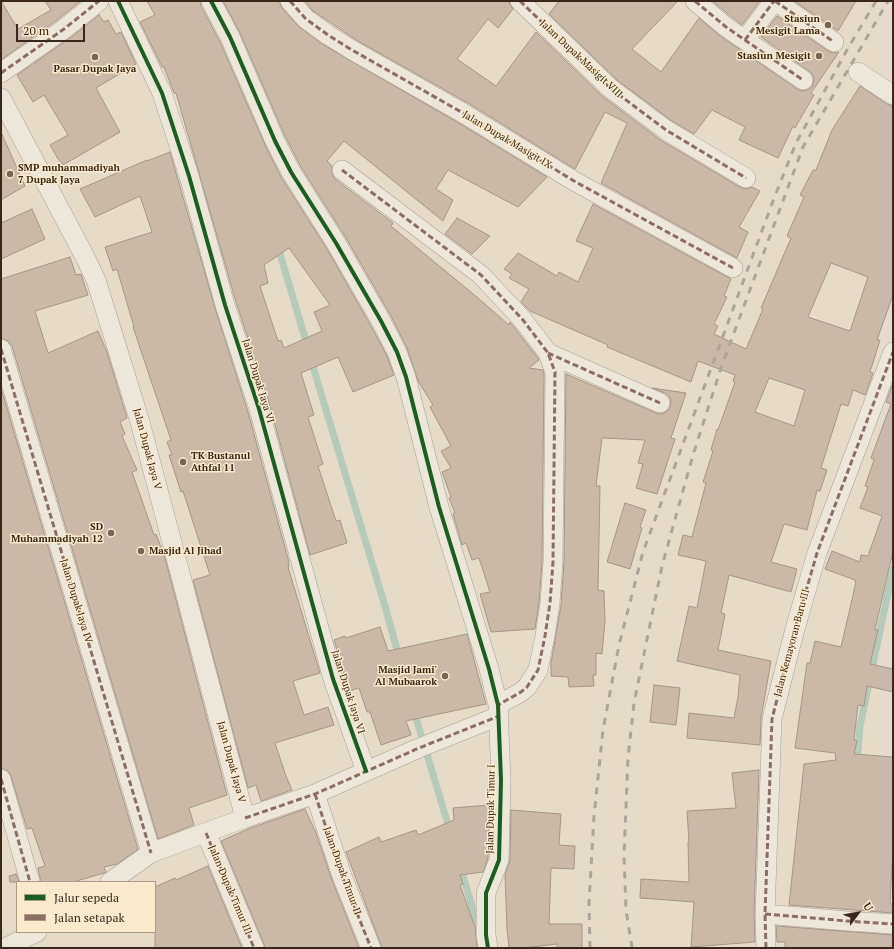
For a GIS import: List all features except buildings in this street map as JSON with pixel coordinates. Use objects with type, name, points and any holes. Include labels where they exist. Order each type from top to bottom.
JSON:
[{"type":"street","name":"Jalan Dupak Jaya VI","points":[[118,1],[162,93],[186,168],[225,305],[259,409],[333,679],[366,771]]},
{"type":"street","name":"Jalan Dupak Timur I","points":[[211,1],[230,37],[275,140],[291,172],[336,243],[381,321],[397,352],[406,377],[439,507],[489,669],[498,710],[501,780],[499,860],[486,893],[486,935],[488,948]]},
{"type":"street","name":"Jalan Dupak Masigit IX","points":[[290,1],[306,19],[346,46],[463,113],[574,181],[733,268]]},
{"type":"street","name":"Jalan Dupak Masigit VIII","points":[[520,1],[610,88],[666,130],[746,178]]},
{"type":"street","points":[[695,1],[726,27],[803,80]]},
{"type":"street","points":[[745,40],[775,1],[834,42]]},
{"type":"street","points":[[1,73],[64,29],[95,2]]},
{"type":"street","points":[[858,72],[893,95]]},
{"type":"street","name":"Jalan Dupak Jaya V","points":[[1,98],[96,280],[140,422],[245,818]]},
{"type":"street","points":[[111,881],[151,853],[315,794],[424,746],[498,710],[527,687],[538,670],[550,603],[553,562],[555,372],[548,353],[523,320],[481,275],[342,170]]},
{"type":"street","name":"Jalan Dupak Jaya IV","points":[[1,349],[151,853]]},
{"type":"street","name":"Jalan Kemayoran Baru III","points":[[766,948],[765,914],[772,720],[795,629],[817,553],[893,352]]},
{"type":"street","points":[[548,353],[660,403]]},
{"type":"street","points":[[1,779],[30,881]]},
{"type":"street","name":"Jalan Dupak Timur II","points":[[315,794],[342,876],[371,948]]},
{"type":"street","name":"Jalan Dupak Timur III","points":[[206,833],[254,948]]},
{"type":"street","points":[[765,914],[893,924]]},
{"type":"street","points":[[5,948],[35,933]]},
{"type":"waterway","points":[[278,247],[308,348]]},
{"type":"waterway","points":[[311,360],[399,657]]},
{"type":"waterway","points":[[857,764],[860,726],[893,569]]},
{"type":"waterway","points":[[414,711],[450,831]]},
{"type":"waterway","points":[[460,866],[480,933]]},
{"type":"railway","points":[[590,948],[589,903],[594,816],[603,730],[619,645],[643,552],[773,201],[796,143],[847,50],[876,1]]},
{"type":"railway","points":[[632,948],[626,910],[624,855],[628,758],[634,703],[662,566],[693,455],[722,365],[803,147],[888,1]]},
{"type":"marked path","points":[[1,73],[64,29],[99,1]]},
{"type":"marked path","points":[[290,1],[306,19],[352,50],[463,113],[574,181],[733,268]]},
{"type":"marked path","points":[[520,1],[610,88],[666,130],[746,178]]},
{"type":"marked path","points":[[695,1],[726,27],[803,80]]},
{"type":"marked path","points":[[745,40],[774,1]]},
{"type":"marked path","points":[[775,1],[834,42]]},
{"type":"marked path","points":[[342,170],[481,275],[523,320],[548,353],[555,372],[553,562],[550,603],[545,636],[538,670],[527,687],[498,705]]},
{"type":"marked path","points":[[1,349],[151,853]]},
{"type":"marked path","points":[[766,948],[765,914],[772,719],[795,629],[817,553],[893,352]]},
{"type":"marked path","points":[[548,353],[660,403]]},
{"type":"marked path","points":[[245,818],[315,794],[419,748],[499,716]]},
{"type":"marked path","points":[[1,779],[30,881]]},
{"type":"marked path","points":[[315,794],[342,876],[371,948]]},
{"type":"marked path","points":[[206,833],[254,948]]},
{"type":"marked path","points":[[765,914],[893,924]]},
{"type":"cycle path","points":[[118,1],[162,93],[189,176],[225,305],[259,409],[333,679],[366,771]]},
{"type":"cycle path","points":[[211,1],[230,37],[275,141],[291,172],[336,243],[381,321],[397,352],[406,377],[439,507],[489,669],[498,705],[501,780],[499,860],[486,893],[486,935],[488,948]]},
{"type":"place","name":"Stasiun Mesigit Lama","points":[[828,25]]},
{"type":"place","name":"Stasiun Mesigit","points":[[819,56]]},
{"type":"place","name":"Pasar Dupak Jaya","points":[[95,57]]},
{"type":"place","name":"SMP muhammadiyah 7 Dupak Jaya","points":[[10,174]]},
{"type":"place","name":"TK Bustanul Athfal 11","points":[[183,462]]},
{"type":"place","name":"SD Muhammadiyah 12","points":[[111,533]]},
{"type":"place","name":"Masjid Al Jihad","points":[[141,551]]},
{"type":"place","name":"Masjid Jami' Al Mubaarok","points":[[445,676]]}]
